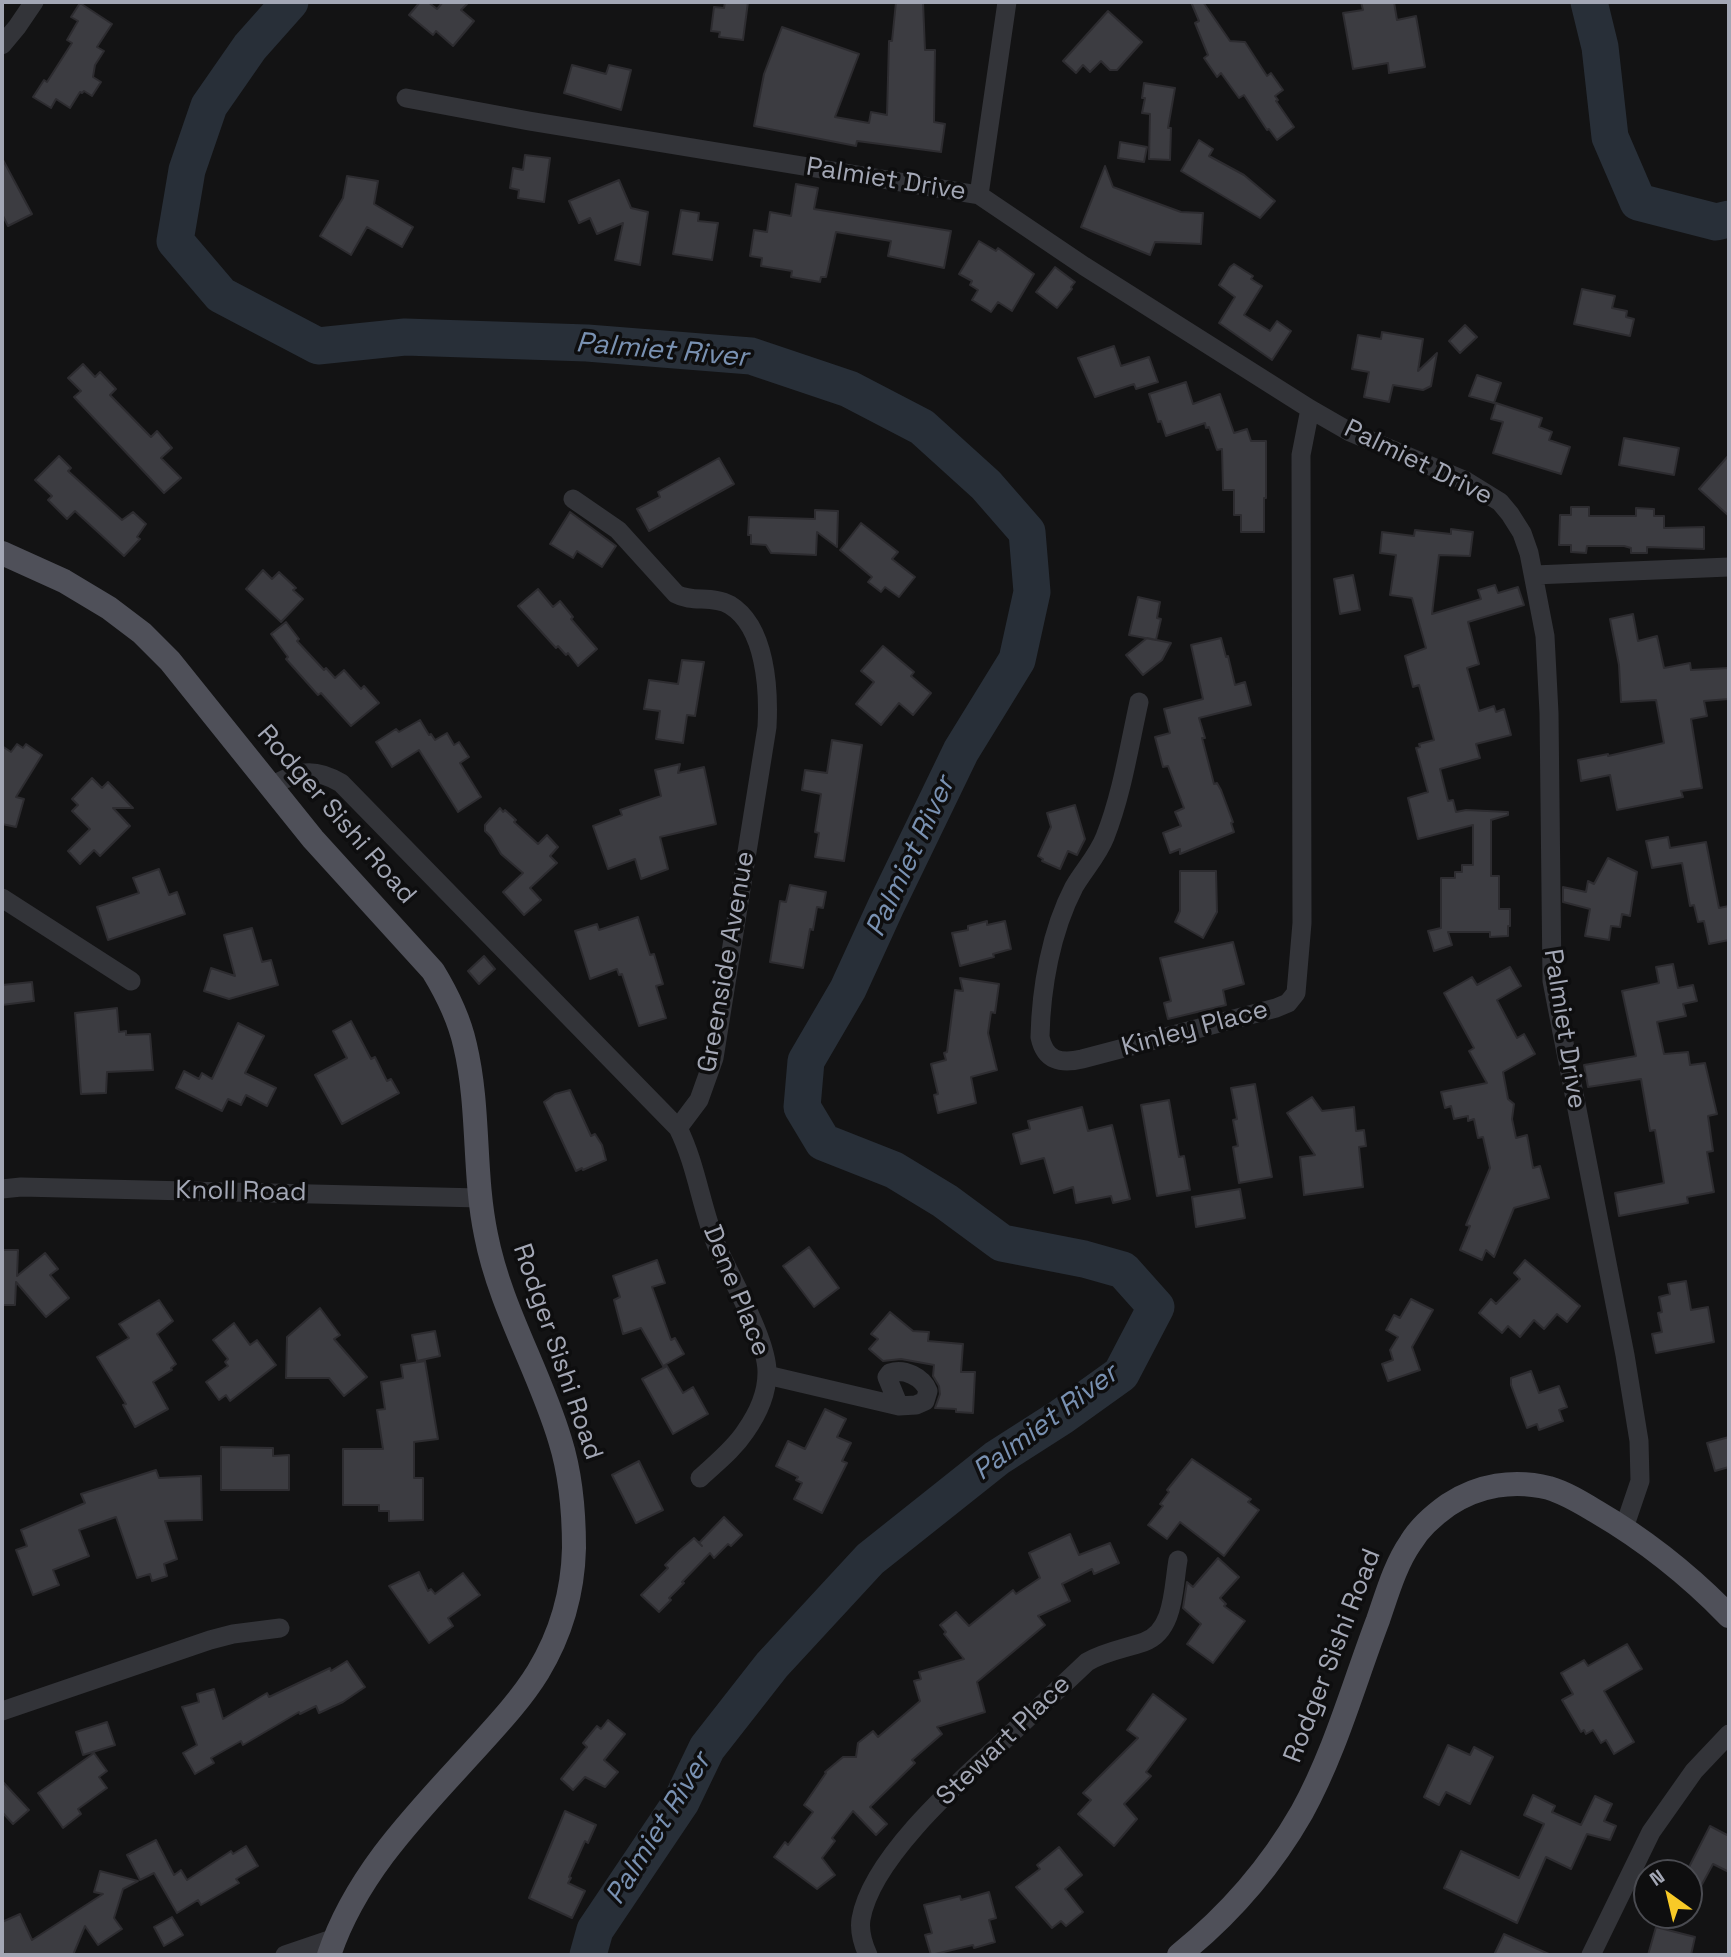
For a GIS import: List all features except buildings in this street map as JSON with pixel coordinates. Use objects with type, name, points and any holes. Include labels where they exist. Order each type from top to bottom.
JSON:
[{"type":"main road","name":"Rodger Sishi Road","points":[[2,553],[64,581],[109,608],[142,633],[170,661],[268,787],[433,971],[447,994],[466,1045],[480,1198],[486,1235],[500,1288],[548,1407],[568,1470],[575,1509],[572,1584],[552,1645],[537,1673],[497,1725],[389,1845],[352,1899],[332,1946]]},
{"type":"main road","name":"Rodger Sishi Road","points":[[1179,1955],[1210,1930],[1241,1898],[1271,1860],[1302,1811],[1325,1762],[1395,1573],[1411,1541],[1426,1524],[1457,1499],[1480,1489],[1509,1483],[1560,1492],[1624,1528],[1686,1575],[1729,1616]]},
{"type":"street","points":[[2,45],[34,2]]},
{"type":"street","points":[[979,195],[1007,2]]},
{"type":"street","name":"Palmiet Drive","points":[[406,98],[529,121],[979,195],[1310,409],[1350,432],[1466,481],[1500,502],[1521,533],[1534,575],[1545,636],[1552,981],[1625,1355],[1639,1441],[1640,1481],[1624,1528]]},
{"type":"street","name":"Kinley Place","points":[[1139,702],[1114,812],[1104,840],[1065,906],[1049,961],[1042,1047],[1047,1055],[1060,1061],[1082,1059],[1276,1008],[1288,1003],[1296,993],[1302,923],[1301,455],[1310,409]]},
{"type":"street","name":"Greenside Avenue","points":[[573,499],[618,530],[676,594],[681,597],[714,599],[730,605],[751,629],[765,667],[769,695],[767,727],[714,1058],[699,1100],[678,1128]]},
{"type":"street","points":[[1534,575],[1729,567]]},
{"type":"street","points":[[268,787],[288,777],[315,772],[328,775],[341,783],[678,1128]]},
{"type":"street","points":[[2,898],[131,981]]},
{"type":"street","name":"Dene Place","points":[[678,1128],[687,1150],[706,1219],[764,1352],[767,1375],[760,1408],[745,1433],[700,1478]]},
{"type":"street","name":"Knoll Road","points":[[2,1189],[21,1187],[480,1198]]},
{"type":"street","points":[[767,1375],[899,1406]]},
{"type":"street","name":"Stewart Place","points":[[869,1955],[860,1935],[864,1907],[878,1878],[899,1847],[952,1788],[1087,1662],[1102,1653],[1142,1642],[1159,1634],[1167,1619],[1178,1560]]},
{"type":"street","points":[[2,1710],[210,1640],[233,1634],[280,1629]]},
{"type":"street","points":[[1591,1955],[1651,1832],[1694,1771],[1729,1734]]},
{"type":"street","points":[[285,1955],[332,1946]]},
{"type":"waterway","name":"Palmiet River","points":[[290,2],[250,47],[209,106],[187,170],[175,241],[221,295],[318,346],[405,337],[587,343],[751,356],[849,389],[922,427],[986,485],[1027,532],[1032,592],[1017,660],[961,751],[848,989],[806,1061],[802,1107],[823,1142],[894,1170],[945,1201],[1002,1243],[1084,1259],[1123,1270],[1156,1307],[1121,1374],[997,1458],[870,1559],[772,1665],[707,1748],[681,1802],[595,1930],[588,1955]]},
{"type":"waterway","name":"Palmiet River","points":[[1589,2],[1600,47],[1610,137],[1638,202],[1716,222],[1729,219]]}]
